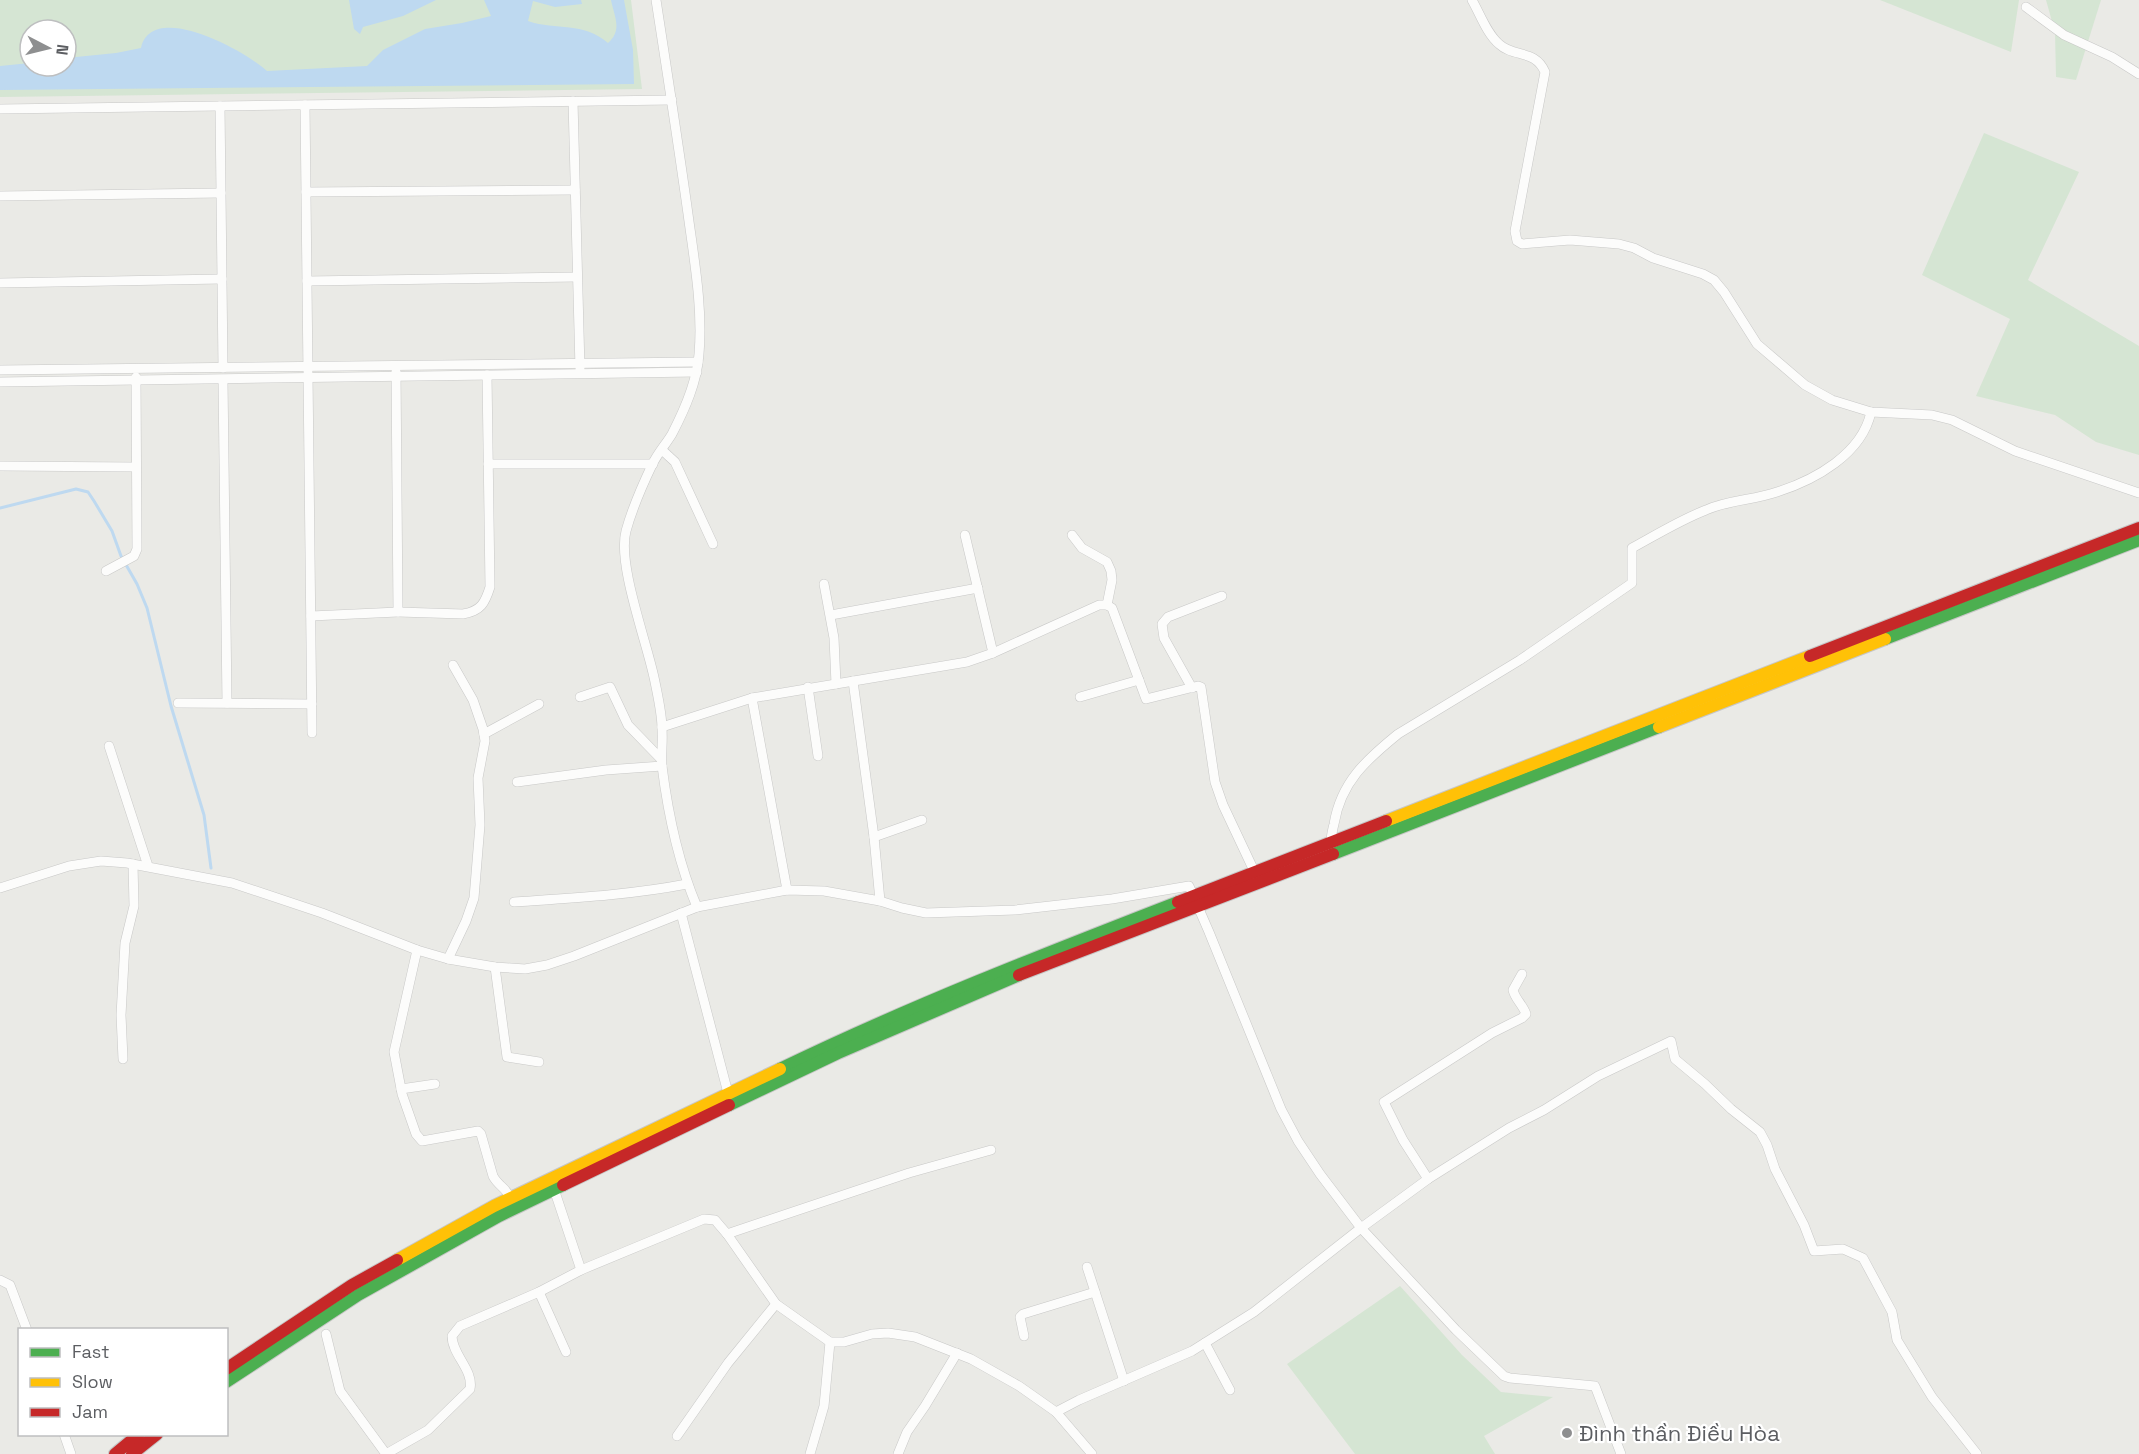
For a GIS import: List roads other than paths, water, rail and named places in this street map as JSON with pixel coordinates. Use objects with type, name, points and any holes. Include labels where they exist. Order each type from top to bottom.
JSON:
[{"type":"main road","points":[[1333,848],[2139,528]]},
{"type":"main road","points":[[228,1368],[352,1285],[446,1231],[833,1043],[941,996],[2139,540]]},
{"type":"main road","points":[[228,1381],[312,1323],[404,1267],[499,1216],[891,1029],[1195,901]]},
{"type":"main road","points":[[115,1454],[137,1436]]},
{"type":"main road","points":[[132,1454],[154,1436]]},
{"type":"street","points":[[656,0],[695,273],[700,329],[698,367],[682,412],[653,464],[625,533],[625,552],[631,587],[654,680],[662,727],[662,763],[668,812],[687,884],[696,907]]},
{"type":"street","points":[[1472,0],[1495,41],[1502,47],[1534,58],[1541,63],[1545,72],[1515,231],[1517,241],[1522,244],[1570,240],[1619,244],[1703,274],[1714,280],[1757,344],[1805,385],[1832,400],[1871,412],[1932,415],[1952,420],[2015,451],[2139,493]]},
{"type":"street","points":[[2026,7],[2064,35],[2112,57],[2139,74]]},
{"type":"street","points":[[0,109],[672,100]]},
{"type":"street","points":[[573,101],[580,369]]},
{"type":"street","points":[[305,105],[312,733]]},
{"type":"street","points":[[220,106],[223,368]]},
{"type":"street","points":[[306,192],[575,190]]},
{"type":"street","points":[[0,196],[221,192]]},
{"type":"street","points":[[307,281],[577,277]]},
{"type":"street","points":[[0,283],[222,279]]},
{"type":"street","points":[[0,370],[396,366],[580,369],[698,367]]},
{"type":"street","points":[[396,366],[398,612]]},
{"type":"street","points":[[106,571],[134,556],[136,549],[136,369]]},
{"type":"street","points":[[0,382],[487,375],[580,369]]},
{"type":"street","points":[[311,616],[398,612],[464,615],[474,613],[486,601],[490,586],[487,375]]},
{"type":"street","points":[[223,380],[227,703]]},
{"type":"street","points":[[1333,848],[1340,799],[1345,788],[1371,758],[1398,734],[1520,660],[1632,583],[1632,548],[1707,509],[1777,493],[1816,476],[1848,453],[1866,428],[1871,412]]},
{"type":"street","points":[[662,450],[675,462],[680,471],[712,544]]},
{"type":"street","points":[[488,464],[653,464]]},
{"type":"street","points":[[0,466],[136,467]]},
{"type":"street","points":[[965,535],[993,653]]},
{"type":"street","points":[[1072,535],[1082,548],[1107,562],[1112,580],[1107,605]]},
{"type":"street","points":[[824,584],[834,638],[836,684]]},
{"type":"street","points":[[831,615],[978,588]]},
{"type":"street","points":[[1192,688],[1164,638],[1162,624],[1168,617],[1222,596]]},
{"type":"street","points":[[662,727],[752,698],[952,665],[993,653],[1100,605],[1107,605],[1112,608],[1146,699],[1201,687],[1218,795],[1258,877]]},
{"type":"street","points":[[448,959],[474,898],[480,825],[478,778],[483,756],[484,734],[473,700],[453,665]]},
{"type":"street","points":[[1080,697],[1139,680]]},
{"type":"street","points":[[853,681],[874,837],[880,901]]},
{"type":"street","points":[[580,697],[610,687],[628,725],[662,763]]},
{"type":"street","points":[[808,687],[818,756]]},
{"type":"street","points":[[752,698],[787,890]]},
{"type":"street","points":[[178,703],[312,704]]},
{"type":"street","points":[[484,734],[539,704]]},
{"type":"street","points":[[110,746],[148,866]]},
{"type":"street","points":[[517,782],[662,763]]},
{"type":"street","points":[[874,837],[922,820]]},
{"type":"street","points":[[0,888],[69,866],[101,861],[148,866],[232,883],[448,959],[495,967],[525,969],[547,965],[696,907],[787,890],[824,891],[880,901],[926,913],[1015,910],[1112,899],[1188,886],[1256,1049],[1298,1141],[1361,1228],[1456,1330],[1504,1376],[1595,1386],[1621,1454]]},
{"type":"street","points":[[123,1059],[125,943],[134,906],[133,864]]},
{"type":"street","points":[[514,902],[616,895],[687,884]]},
{"type":"street","points":[[681,913],[728,1093]]},
{"type":"street","points":[[417,950],[395,1046],[401,1089],[416,1134],[422,1141],[473,1131],[481,1134],[493,1176],[497,1183],[504,1187],[510,1198]]},
{"type":"street","points":[[495,967],[507,1057],[539,1062]]},
{"type":"street","points":[[1428,1179],[1403,1140],[1384,1102],[1526,1014],[1513,990],[1522,974]]},
{"type":"street","points":[[1056,1412],[1204,1343],[1263,1306],[1361,1228],[1428,1179],[1598,1076],[1671,1041],[1675,1059],[1760,1132],[1814,1251],[1843,1250],[1863,1258],[1892,1312],[1897,1340],[1932,1397],[1977,1454]]},
{"type":"street","points":[[401,1089],[435,1084]]},
{"type":"street","points":[[727,1234],[909,1173],[991,1150]]},
{"type":"street","points":[[554,1189],[581,1270]]},
{"type":"street","points":[[326,1334],[340,1391],[386,1454],[428,1430],[470,1389],[470,1378],[453,1347],[452,1336],[460,1326],[539,1292],[581,1270],[704,1218],[715,1220],[727,1234],[776,1304],[830,1342],[851,1341],[872,1334],[902,1334],[957,1353],[1019,1386],[1056,1412],[1092,1454]]},
{"type":"street","points":[[1087,1267],[1125,1381]]},
{"type":"street","points":[[0,1280],[10,1285],[27,1328]]},
{"type":"street","points":[[539,1292],[566,1352]]},
{"type":"street","points":[[1024,1336],[1020,1321],[1023,1314],[1095,1292]]},
{"type":"street","points":[[677,1436],[728,1363],[776,1304]]},
{"type":"street","points":[[810,1454],[824,1406],[830,1342]]},
{"type":"street","points":[[1204,1343],[1230,1390]]},
{"type":"street","points":[[898,1454],[907,1432],[957,1353]]},
{"type":"street","points":[[65,1436],[71,1454]]},
{"type":"water","points":[[349,0],[436,0],[403,16],[363,27],[360,34],[354,29]]},
{"type":"water","points":[[484,0],[581,0],[582,4],[555,7],[533,1],[528,21],[579,29],[599,36],[608,43],[613,38],[616,28],[611,0],[624,0],[633,50],[634,84],[0,90],[0,66],[18,64],[18,78],[78,78],[78,57],[141,48],[149,34],[162,28],[180,29],[220,42],[267,71],[367,66],[383,50],[425,29],[491,16]]},
{"type":"waterway","points":[[0,508],[76,489],[88,492],[112,531],[121,556],[147,608],[171,706],[204,815],[211,868]]},
{"type":"place","name":"Đình thần Điều Hòa","points":[[1567,1433]]}]
